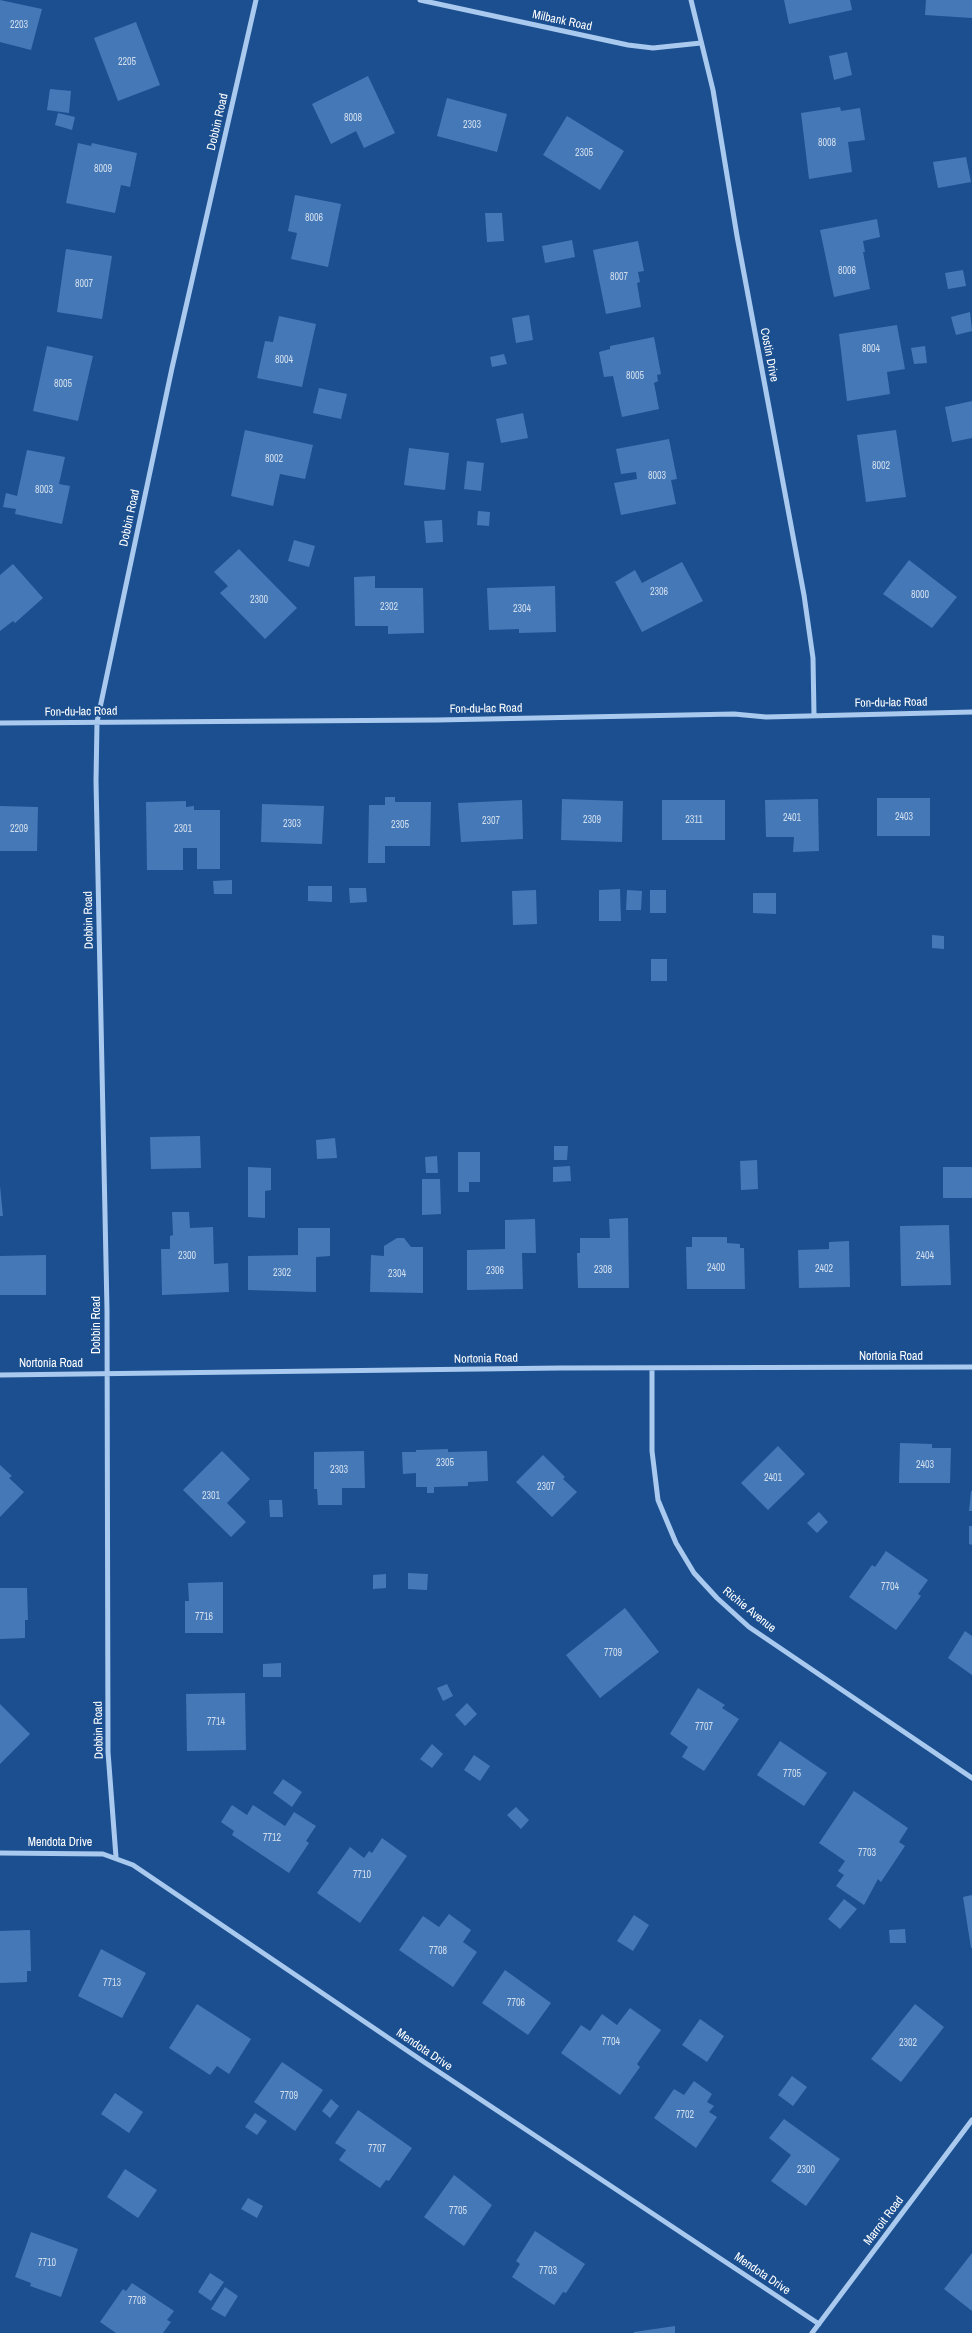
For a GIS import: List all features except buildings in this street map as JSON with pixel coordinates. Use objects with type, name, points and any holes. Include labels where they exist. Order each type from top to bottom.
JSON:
[{"type":"street","name":"Dobbin Road","points":[[116,1857],[108,1752],[107,1374],[96,791],[97,722],[172,368],[256,0]]},
{"type":"street","name":"Milbank Road","points":[[420,0],[628,45],[653,48],[701,43]]},
{"type":"street","name":"Costin Drive","points":[[691,0],[713,90],[737,236],[804,595],[813,658],[814,715]]},
{"type":"street","name":"Fon-du-lac Road","points":[[0,723],[437,720],[734,714],[766,717],[972,712]]},
{"type":"street","name":"Nortonia Road","points":[[0,1375],[972,1367]]},
{"type":"street","name":"Richie Avenue","points":[[652,1369],[652,1452],[658,1500],[676,1543],[694,1572],[717,1598],[749,1626],[972,1778]]},
{"type":"street","name":"Mendota Drive","points":[[0,1853],[103,1854],[133,1864],[424,2062],[819,2324]]},
{"type":"street","name":"Marroit Road","points":[[812,2333],[972,2120]]}]
